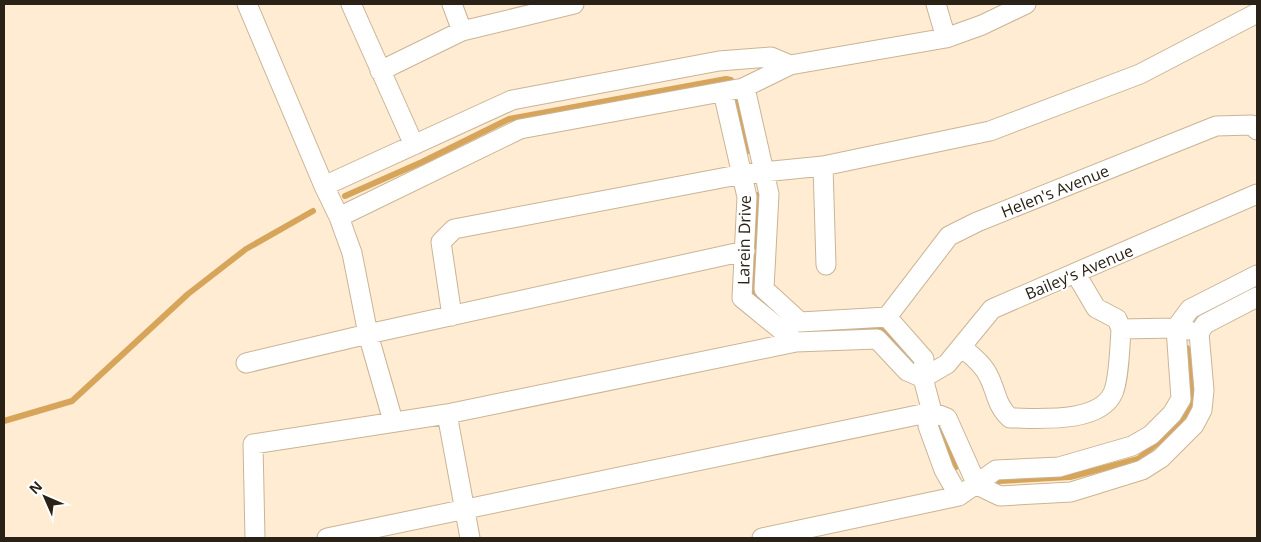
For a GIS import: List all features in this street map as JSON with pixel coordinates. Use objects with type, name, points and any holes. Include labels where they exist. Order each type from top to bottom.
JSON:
[{"type":"street","points":[[247,4],[339,217],[352,253],[368,334],[393,421]]},
{"type":"street","points":[[352,4],[414,146]]},
{"type":"street","points":[[452,4],[462,31]]},
{"type":"street","points":[[936,4],[946,38]]},
{"type":"street","points":[[339,217],[520,129],[734,90],[790,65],[946,38],[982,25],[1026,4]]},
{"type":"street","points":[[380,71],[462,31],[564,5]]},
{"type":"street","points":[[452,316],[442,242],[454,229],[743,174],[823,166],[990,131],[1140,74],[1257,13]]},
{"type":"street","points":[[324,186],[512,100],[719,61],[771,57],[790,65]]},
{"type":"street","name":"Larein Drive","points":[[734,90],[765,172],[768,194],[764,289],[800,322],[887,317]]},
{"type":"street","name":"Larein Drive","points":[[734,90],[747,197],[746,251],[742,298],[796,342]]},
{"type":"street","name":"Helen's Avenue","points":[[887,317],[949,236],[977,222],[1216,126],[1252,125],[1257,130]]},
{"type":"street","points":[[823,166],[826,265]]},
{"type":"street","name":"Bailey's Avenue","points":[[923,378],[947,364],[963,348],[992,309],[1257,194]]},
{"type":"street","points":[[246,363],[368,334],[746,251]]},
{"type":"street","points":[[963,348],[980,364],[989,376],[1001,410],[1010,418],[1072,418],[1107,404],[1114,392],[1122,329],[1117,319],[1096,308],[1076,274]]},
{"type":"street","points":[[762,538],[960,496],[996,470],[1059,467],[1132,446],[1151,435],[1172,414],[1181,399],[1176,328],[1190,309],[1257,275]]},
{"type":"street","points":[[327,538],[932,412],[947,418],[977,485],[1000,496],[1071,492],[1142,470],[1161,458],[1194,425],[1202,410],[1204,390],[1199,332],[1205,324],[1257,297]]},
{"type":"street","points":[[887,317],[924,359],[923,378],[932,412],[928,426],[944,470],[960,496]]},
{"type":"street","points":[[1122,329],[1176,328],[1199,332]]},
{"type":"street","points":[[255,538],[253,444],[447,414],[796,342],[877,339],[907,371],[923,378]]},
{"type":"street","points":[[447,414],[470,538]]},
{"type":"waterway","points":[[345,196],[422,162],[509,119],[726,79],[731,80],[749,151]]},
{"type":"waterway","points":[[758,195],[754,294],[781,317]]},
{"type":"waterway","points":[[4,421],[72,401],[188,294],[246,249],[313,211]]},
{"type":"waterway","points":[[827,330],[881,328],[908,359]]},
{"type":"waterway","points":[[999,481],[1070,477],[1138,459],[1166,436],[1192,407],[1193,390],[1187,348]]},
{"type":"waterway","points":[[939,426],[956,467]]}]
